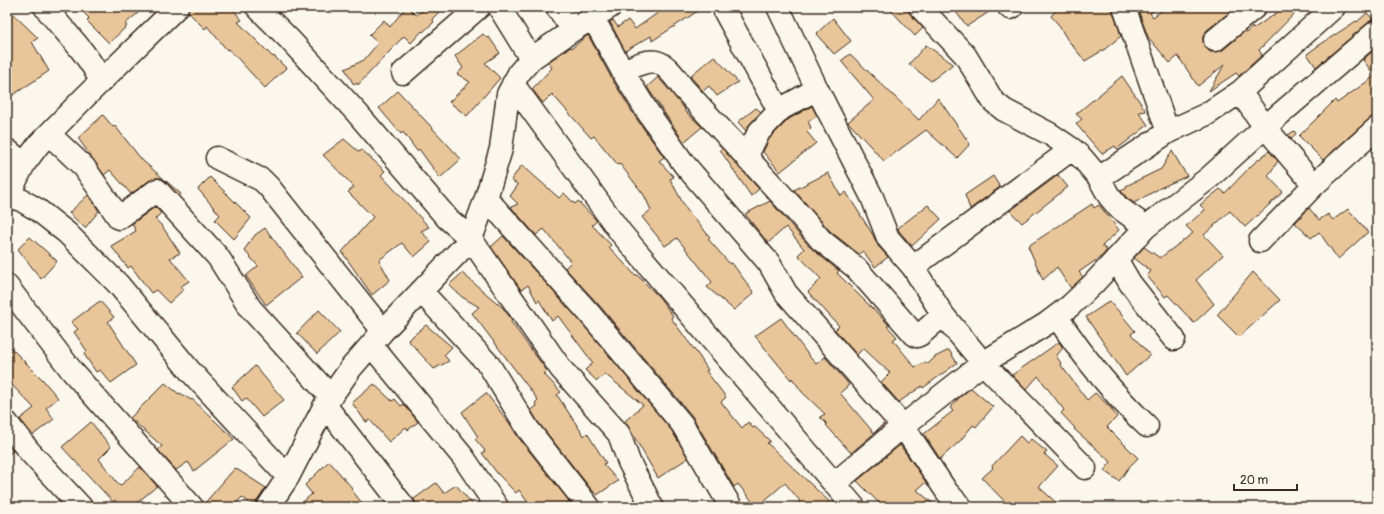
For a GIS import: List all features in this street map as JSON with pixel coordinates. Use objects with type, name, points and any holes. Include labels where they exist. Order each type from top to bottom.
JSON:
[{"type":"street","points":[[45,7],[85,53],[94,66],[101,81]]},
{"type":"street","points":[[177,7],[49,134],[24,164],[7,197],[21,200],[38,210],[67,233],[113,279],[190,371],[288,477]]},
{"type":"street","points":[[256,7],[289,39],[357,113],[416,184],[447,218],[471,239],[561,369],[619,434],[629,462],[652,507]]},
{"type":"street","points":[[403,73],[479,7]]},
{"type":"street","points":[[499,7],[531,59]]},
{"type":"street","points":[[557,7],[573,30]]},
{"type":"street","points":[[778,7],[817,89],[872,197],[888,238],[913,267],[943,315],[984,363],[1085,468]]},
{"type":"street","points":[[920,7],[964,55],[993,101],[1004,110],[1050,134],[1072,149],[1099,178],[1109,196],[1118,206],[1146,227]]},
{"type":"street","points":[[1124,7],[1168,132]]},
{"type":"street","points":[[1215,40],[1255,7]]},
{"type":"street","points":[[1099,178],[1168,132],[1208,114],[1240,92],[1334,7]]},
{"type":"street","points":[[277,503],[288,477],[328,401],[351,368],[377,338],[471,239],[486,198],[501,149],[508,94],[519,73],[531,59],[602,12],[623,72],[684,164],[769,263],[786,292],[903,426],[946,492],[961,507]]},
{"type":"street","points":[[725,12],[776,106],[778,109],[782,109]]},
{"type":"street","points":[[834,484],[903,426],[984,363],[1056,317],[1093,284],[1146,227],[1210,177],[1265,127],[1377,31]]},
{"type":"street","points":[[623,72],[637,64],[650,61],[659,63],[670,70],[683,88],[821,240],[856,268],[914,334],[917,336],[921,334],[943,315]]},
{"type":"street","points":[[513,84],[621,233],[854,507]]},
{"type":"street","points":[[750,161],[749,151],[759,132],[782,109],[817,89]]},
{"type":"street","points":[[1240,92],[1265,127],[1314,185]]},
{"type":"street","points":[[1260,241],[1314,185],[1377,128]]},
{"type":"street","points":[[49,134],[84,167],[119,218],[157,190],[218,257],[251,309],[328,401],[404,507]]},
{"type":"street","points":[[913,267],[1072,149]]},
{"type":"street","points":[[7,150],[24,164]]},
{"type":"street","points":[[217,158],[262,180],[269,187],[464,457],[498,507]]},
{"type":"street","points":[[486,198],[589,313],[682,424],[731,507]]},
{"type":"street","points":[[1116,259],[1130,283],[1174,340]]},
{"type":"street","points":[[7,286],[72,371],[192,507]]},
{"type":"street","points":[[421,291],[489,365],[528,429],[589,507]]},
{"type":"street","points":[[1056,317],[1074,343],[1129,409],[1147,426]]},
{"type":"street","points":[[7,422],[29,451],[81,507]]},
{"type":"building","points":[[78,7],[145,7],[125,24],[127,26],[109,43],[87,21],[89,18]]},
{"type":"building","points":[[189,7],[231,7],[242,20],[238,22],[286,68],[265,88],[229,49],[227,50],[207,26],[205,29],[188,12]]},
{"type":"building","points":[[406,7],[408,7],[416,15],[428,7],[444,7],[432,19],[434,22],[423,32],[422,31],[411,43],[404,36],[358,85],[357,83],[354,85],[345,69],[364,60],[378,43],[369,35],[384,20],[390,27]]},
{"type":"building","points":[[666,7],[704,7],[652,41],[651,36],[625,51],[610,22],[613,20],[618,27],[628,20],[635,29]]},
{"type":"building","points":[[888,7],[908,7],[911,15],[923,28],[915,36]]},
{"type":"building","points":[[952,7],[997,7],[967,26]]},
{"type":"building","points":[[1059,7],[1112,7],[1121,36],[1105,49],[1085,61],[1051,16]]},
{"type":"building","points":[[1137,7],[1158,7],[1150,13],[1153,17],[1167,7],[1226,7],[1230,12],[1207,30],[1203,36],[1203,42],[1206,48],[1210,52],[1217,52],[1223,50],[1245,31],[1246,33],[1252,27],[1253,29],[1285,7],[1301,7],[1259,50],[1262,55],[1239,76],[1236,73],[1209,91],[1225,64],[1198,86],[1178,56],[1170,63],[1148,37]]},
{"type":"building","points":[[7,8],[38,38],[32,42],[49,71],[7,99]]},
{"type":"building","points":[[1367,13],[1373,19],[1316,67],[1307,54],[1356,21],[1357,22]]},
{"type":"building","points":[[833,18],[851,41],[834,54],[816,34]]},
{"type":"building","points":[[483,34],[487,38],[489,37],[500,53],[485,63],[500,78],[467,116],[449,102],[470,82],[457,74],[463,68],[455,56]]},
{"type":"building","points":[[588,35],[612,79],[636,118],[664,157],[659,161],[674,177],[670,179],[686,209],[710,237],[708,239],[730,264],[732,263],[754,293],[734,310],[707,287],[712,282],[677,238],[665,246],[642,217],[651,210],[644,195],[620,164],[618,165],[594,136],[591,138],[552,94],[543,103],[532,89],[552,68],[548,62],[571,47],[572,48]]},
{"type":"building","points":[[926,45],[953,64],[931,81],[909,64]]},
{"type":"building","points":[[1377,47],[1377,116],[1369,119],[1323,160],[1299,136],[1335,100],[1337,103],[1375,76],[1363,60]]},
{"type":"building","points":[[850,54],[919,120],[938,98],[970,144],[957,158],[926,130],[884,161],[848,122],[874,100],[841,61]]},
{"type":"building","points":[[714,56],[738,82],[717,96],[709,86],[703,91],[690,76]]},
{"type":"building","points":[[1122,76],[1146,111],[1139,112],[1148,125],[1117,149],[1115,146],[1102,154],[1076,124],[1082,119],[1076,114]]},
{"type":"building","points":[[658,77],[685,109],[684,110],[702,127],[684,142],[647,87]]},
{"type":"building","points":[[398,91],[461,159],[440,178],[419,149],[417,151],[403,132],[401,134],[379,108]]},
{"type":"building","points":[[812,106],[817,116],[808,121],[811,128],[807,132],[816,143],[780,172],[763,152],[769,139],[789,119]]},
{"type":"building","points":[[756,108],[761,112],[746,131],[738,122]]},
{"type":"building","points":[[103,115],[113,127],[115,126],[142,160],[181,194],[179,196],[162,178],[150,180],[131,194],[110,170],[104,175],[78,138]]},
{"type":"building","points":[[1294,131],[1296,133],[1292,139],[1288,135]]},
{"type":"building","points":[[344,139],[359,152],[362,150],[385,171],[381,175],[429,227],[421,231],[431,242],[414,257],[402,243],[379,260],[390,280],[372,295],[342,252],[373,217],[348,192],[354,187],[323,155]]},
{"type":"building","points":[[722,148],[759,189],[751,196],[720,150]]},
{"type":"building","points":[[1172,151],[1187,176],[1160,188],[1134,203],[1127,198],[1121,191],[1126,188],[1126,186],[1161,169]]},
{"type":"building","points":[[1269,151],[1278,161],[1268,176],[1283,192],[1245,227],[1230,211],[1204,235],[1223,255],[1196,280],[1214,304],[1194,323],[1168,295],[1165,297],[1147,276],[1151,271],[1134,258],[1144,247],[1160,258],[1193,233],[1186,226],[1205,210],[1200,205],[1220,189],[1225,193],[1253,164]]},
{"type":"building","points":[[522,165],[559,198],[564,193],[575,204],[578,201],[597,221],[592,225],[611,245],[609,247],[635,275],[636,274],[659,297],[673,316],[671,318],[699,356],[708,370],[706,371],[726,397],[721,402],[742,428],[748,422],[753,428],[755,427],[770,441],[767,443],[835,507],[794,507],[800,501],[785,483],[757,507],[738,484],[734,487],[692,416],[599,305],[565,268],[571,262],[544,229],[536,235],[511,207],[518,204],[510,196],[518,185],[511,180]]},
{"type":"building","points":[[828,173],[841,196],[846,192],[873,235],[878,246],[888,257],[875,267],[863,251],[859,254],[830,231],[794,190]]},
{"type":"building","points":[[1058,175],[1068,187],[1022,223],[1010,211]]},
{"type":"building","points":[[993,176],[1000,187],[970,209],[965,195]]},
{"type":"building","points":[[210,177],[251,218],[234,239],[215,220],[220,215],[198,189]]},
{"type":"building","points":[[88,195],[99,211],[85,228],[69,213]]},
{"type":"building","points":[[770,201],[811,248],[839,271],[837,273],[889,325],[887,326],[897,337],[893,340],[915,367],[926,362],[928,364],[935,357],[949,350],[957,363],[923,388],[922,386],[899,402],[881,382],[890,373],[863,348],[857,355],[835,330],[839,326],[808,292],[821,279],[798,255],[804,249],[786,227],[768,243],[745,214]]},
{"type":"building","points":[[1092,204],[1094,208],[1099,205],[1119,230],[1102,246],[1107,250],[1102,256],[1079,272],[1083,277],[1071,288],[1057,267],[1043,280],[1028,246]]},
{"type":"building","points":[[928,205],[941,219],[912,246],[898,228]]},
{"type":"building","points":[[155,207],[161,213],[155,219],[162,226],[180,253],[170,258],[189,281],[180,287],[184,289],[169,303],[156,290],[151,293],[131,266],[128,268],[111,246],[136,231],[132,224]]},
{"type":"building","points":[[1309,208],[1319,220],[1328,214],[1333,220],[1348,209],[1368,232],[1338,259],[1319,232],[1311,238],[1295,223]]},
{"type":"building","points":[[265,228],[302,277],[266,305],[246,276],[258,266],[244,250],[255,235]]},
{"type":"building","points":[[503,236],[580,321],[672,431],[688,458],[658,478],[625,421],[643,405],[605,374],[597,381],[585,370],[593,363],[558,316],[552,321],[539,300],[537,302],[528,285],[521,290],[491,247]]},
{"type":"building","points":[[30,237],[57,261],[41,279],[18,249]]},
{"type":"building","points":[[1253,272],[1280,300],[1239,337],[1217,315]]},
{"type":"building","points":[[462,273],[503,308],[512,320],[511,322],[547,371],[544,374],[561,392],[557,395],[584,436],[587,433],[606,463],[603,464],[618,481],[597,495],[538,422],[531,410],[537,406],[535,403],[538,400],[472,313],[479,307],[462,297],[449,285]]},
{"type":"building","points":[[100,301],[114,317],[108,322],[136,365],[111,383],[100,370],[96,372],[84,354],[87,351],[74,332],[78,329],[71,322]]},
{"type":"building","points":[[1110,301],[1135,331],[1131,334],[1150,355],[1126,376],[1086,317]]},
{"type":"building","points":[[319,310],[340,332],[317,354],[297,333]]},
{"type":"building","points":[[781,318],[816,364],[825,357],[846,381],[849,385],[840,393],[874,433],[883,424],[884,425],[851,453],[820,417],[825,414],[802,392],[792,378],[791,380],[755,336]]},
{"type":"building","points":[[426,325],[452,347],[444,355],[449,361],[434,369],[408,340]]},
{"type":"building","points":[[1059,342],[1063,348],[1056,356],[1061,363],[1060,364],[1087,400],[1095,393],[1110,407],[1117,417],[1107,427],[1138,458],[1129,467],[1119,481],[1104,471],[1111,462],[1074,429],[1075,428],[1061,413],[1064,410],[1038,376],[1026,390],[1012,375]]},
{"type":"building","points":[[7,344],[43,380],[58,398],[46,408],[54,419],[33,435],[20,419],[34,408],[7,380]]},
{"type":"building","points":[[255,366],[284,400],[262,417],[246,398],[242,401],[232,387]]},
{"type":"building","points":[[165,383],[179,394],[180,393],[191,400],[192,399],[234,439],[194,471],[188,462],[176,470],[158,450],[162,446],[130,418]]},
{"type":"building","points":[[374,384],[392,401],[395,399],[401,406],[404,404],[418,422],[408,430],[406,427],[389,442],[370,420],[366,422],[352,403]]},
{"type":"building","points":[[971,388],[993,407],[976,427],[973,425],[960,441],[940,459],[924,434],[953,411],[950,408]]},
{"type":"building","points":[[486,393],[518,437],[569,501],[561,507],[531,507],[519,490],[516,493],[497,473],[482,453],[485,451],[475,439],[478,437],[462,412]]},
{"type":"building","points":[[91,422],[111,447],[99,459],[120,486],[140,467],[157,486],[132,507],[121,507],[115,500],[113,502],[62,447]]},
{"type":"building","points":[[1020,436],[1027,443],[1031,439],[1047,452],[1044,454],[1058,466],[1039,487],[1061,507],[1010,507],[982,478],[993,468],[992,466]]},
{"type":"building","points":[[7,443],[13,451],[7,455]]},
{"type":"building","points":[[900,445],[926,482],[917,490],[937,507],[883,507],[857,481]]},
{"type":"building","points":[[329,461],[352,488],[351,489],[365,507],[297,507],[312,494],[305,485]]},
{"type":"building","points":[[235,468],[266,488],[257,501],[253,505],[242,497],[233,507],[204,507],[204,504]]},
{"type":"building","points":[[436,483],[444,493],[456,485],[475,507],[416,507],[414,499]]}]
